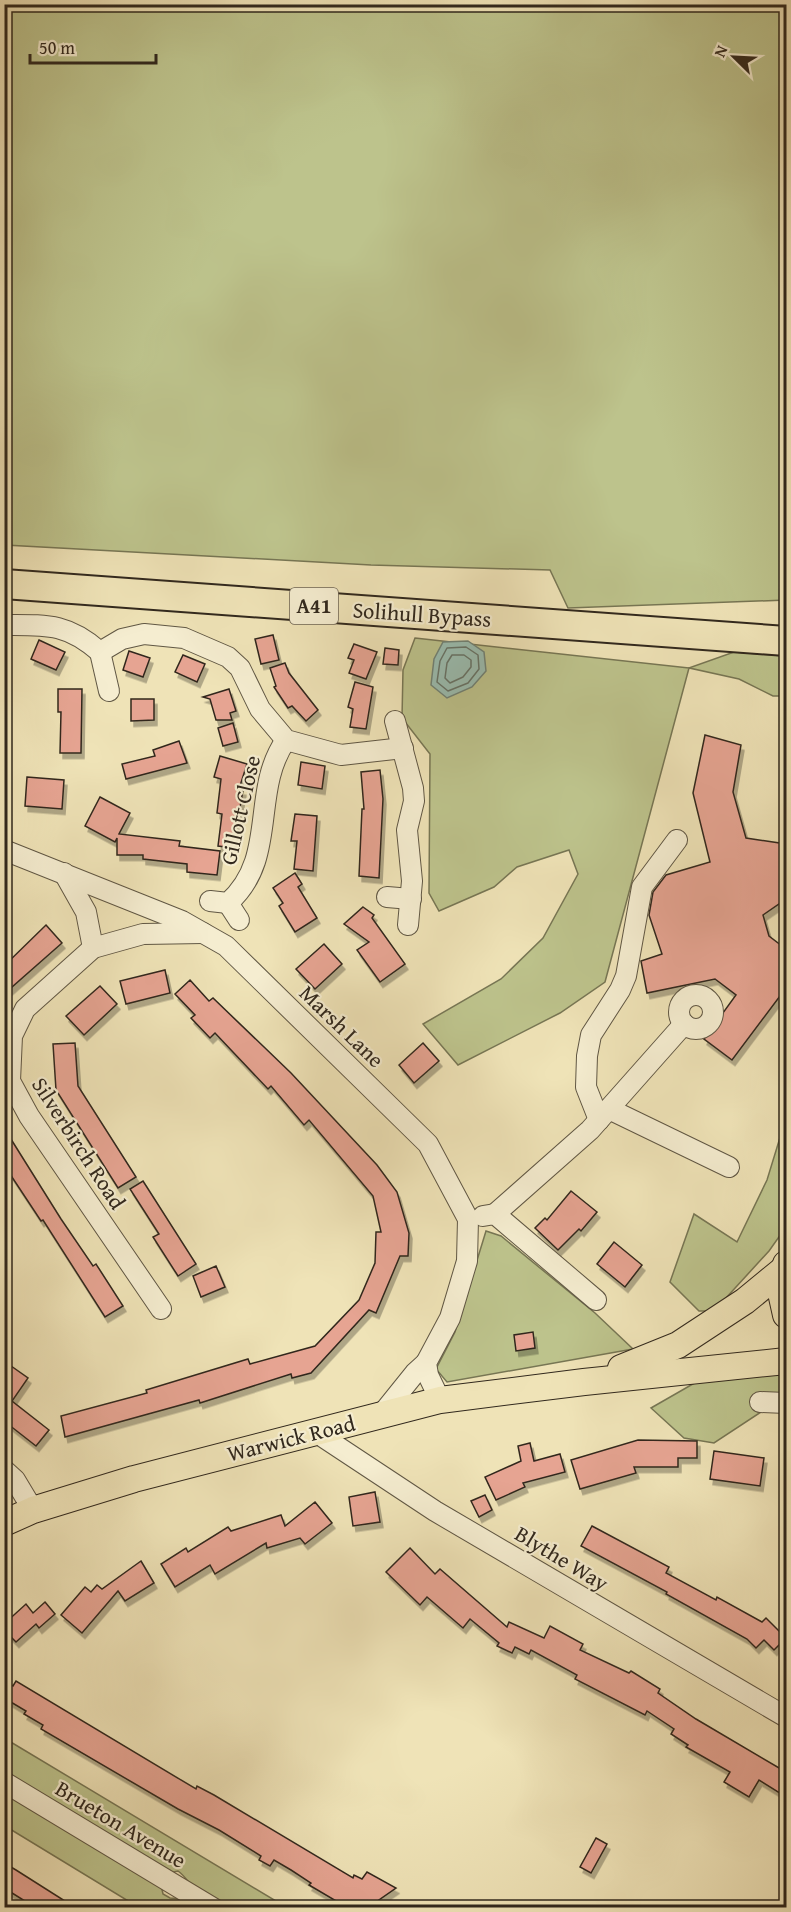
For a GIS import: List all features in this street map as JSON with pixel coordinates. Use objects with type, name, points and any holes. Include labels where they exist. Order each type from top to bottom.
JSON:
[{"type":"highway","name":"Solihull Bypass","points":[[4,585],[786,641]]},
{"type":"highway","name":"Solihull Bypass","points":[[623,628],[786,623]]},
{"type":"main road","points":[[785,1266],[780,1288],[786,1316]]},
{"type":"main road","name":"Warwick Road","points":[[584,1382],[678,1345],[745,1301],[785,1266]]},
{"type":"main road","name":"Warwick Road","points":[[4,1523],[33,1510],[203,1460],[317,1433],[440,1400],[786,1361]]},
{"type":"street","points":[[4,625],[51,625],[68,629],[83,637],[100,652],[109,691]]},
{"type":"street","points":[[100,652],[122,639],[144,634],[184,638],[228,657],[240,668],[260,709],[286,740],[341,755],[403,748]]},
{"type":"street","points":[[395,721],[414,801],[407,830],[412,881],[408,925]]},
{"type":"street","name":"Gillott Close","points":[[239,920],[219,902],[242,890],[255,867],[266,808],[268,779],[277,753],[286,740]]},
{"type":"street","points":[[678,840],[642,887],[626,976],[620,990],[591,1035],[586,1056],[586,1087],[604,1114],[729,1167]]},
{"type":"street","name":"Marsh Lane","points":[[4,850],[182,921],[226,946],[428,1144],[468,1219],[467,1261],[450,1318],[426,1364],[415,1372],[382,1414]]},
{"type":"street","points":[[64,873],[86,912],[93,948]]},
{"type":"street","points":[[387,897],[411,900]]},
{"type":"street","name":"Silverbirch Road","points":[[161,1309],[29,1116],[10,1081],[12,1036],[25,1008],[93,948],[142,934],[204,933]]},
{"type":"street","points":[[468,1219],[495,1214],[604,1114],[684,1024]]},
{"type":"street","points":[[495,1214],[596,1300]]},
{"type":"street","points":[[426,1364],[428,1376],[440,1400]]},
{"type":"street","points":[[760,1402],[786,1403]]},
{"type":"street","name":"Blythe Way","points":[[317,1433],[435,1511],[786,1717]]},
{"type":"street","points":[[4,1470],[15,1480],[33,1510]]},
{"type":"street","name":"Brueton Avenue","points":[[4,1782],[213,1908]]},
{"type":"green space","points":[[4,5],[786,5],[786,600],[568,608],[550,570],[371,565],[5,545]]},
{"type":"green space","points":[[415,638],[689,668],[605,982],[560,1013],[458,1065],[423,1024],[501,979],[543,938],[578,874],[569,850],[517,867],[494,887],[439,911],[429,893],[430,754],[402,718],[403,670]]},
{"type":"green space","points":[[734,652],[786,656],[786,696],[773,696],[739,679],[689,668]]},
{"type":"green space","points":[[786,1118],[786,1227],[769,1251],[714,1311],[699,1311],[670,1282],[694,1214],[737,1242],[767,1180]]},
{"type":"green space","points":[[486,1231],[501,1236],[595,1313],[633,1349],[447,1382],[436,1369],[455,1332]]},
{"type":"green space","points":[[786,1374],[786,1405],[764,1410],[714,1443],[684,1438],[651,1408],[698,1381]]},
{"type":"green space","points":[[4,1738],[286,1907],[226,1905],[204,1896],[178,1871],[169,1873],[5,1773]]},
{"type":"green space","points":[[4,1791],[161,1885],[163,1894],[170,1898],[184,1899],[198,1907],[138,1907],[5,1826]]},
{"type":"water","points":[[468,641],[484,652],[486,671],[472,687],[447,698],[431,685],[434,659],[443,642]]},
{"type":"building","points":[[273,635],[279,660],[261,664],[255,639]]},
{"type":"building","points":[[39,640],[65,652],[56,670],[31,659]]},
{"type":"building","points":[[354,644],[377,652],[366,679],[349,673],[354,660],[348,658]]},
{"type":"building","points":[[385,648],[399,650],[398,665],[383,664]]},
{"type":"building","points":[[129,651],[150,658],[143,677],[123,670]]},
{"type":"building","points":[[183,655],[205,664],[197,682],[175,672]]},
{"type":"building","points":[[285,663],[289,673],[318,710],[306,721],[292,706],[288,708],[274,687],[276,686],[270,668]]},
{"type":"building","points":[[355,682],[373,687],[366,729],[350,727],[353,709],[348,707]]},
{"type":"building","points":[[58,689],[82,689],[81,753],[60,753],[61,712],[58,712]]},
{"type":"building","points":[[229,689],[236,711],[230,713],[232,720],[216,720],[210,699],[203,697]]},
{"type":"building","points":[[131,699],[154,699],[154,720],[131,721]]},
{"type":"building","points":[[233,723],[238,742],[223,746],[218,728]]},
{"type":"building","points":[[705,735],[741,745],[733,792],[746,838],[786,844],[786,899],[763,915],[769,936],[786,949],[786,988],[732,1060],[704,1039],[736,995],[715,979],[647,993],[641,961],[662,954],[649,915],[653,892],[666,875],[710,862],[693,793]]},
{"type":"building","points":[[179,741],[187,763],[126,779],[122,764],[155,756],[153,750]]},
{"type":"building","points":[[220,756],[247,764],[239,789],[243,790],[233,848],[218,846],[222,814],[217,813],[221,779],[214,777]]},
{"type":"building","points":[[301,762],[325,766],[322,789],[298,785]]},
{"type":"building","points":[[380,770],[383,799],[379,878],[359,876],[362,809],[364,809],[361,772]]},
{"type":"building","points":[[27,777],[64,780],[62,809],[25,806]]},
{"type":"building","points":[[100,797],[130,813],[119,834],[180,841],[179,846],[220,851],[217,875],[187,872],[187,864],[143,859],[143,855],[117,855],[117,838],[115,842],[85,826]]},
{"type":"building","points":[[295,814],[317,816],[313,871],[294,869],[297,841],[291,841]]},
{"type":"building","points":[[295,873],[302,884],[298,887],[317,918],[295,932],[279,906],[283,903],[273,888]]},
{"type":"building","points":[[363,907],[374,915],[372,918],[405,964],[380,982],[357,950],[369,942],[344,924]]},
{"type":"building","points":[[46,925],[62,943],[4,994],[4,966]]},
{"type":"building","points":[[324,944],[342,964],[315,989],[296,969]]},
{"type":"building","points":[[165,970],[170,993],[126,1004],[120,981]]},
{"type":"building","points":[[190,980],[209,1001],[213,998],[291,1073],[377,1165],[397,1192],[409,1233],[408,1256],[400,1256],[376,1313],[369,1310],[311,1373],[292,1378],[291,1374],[200,1403],[199,1400],[65,1437],[61,1416],[147,1393],[146,1390],[248,1359],[250,1364],[315,1346],[359,1300],[375,1263],[376,1232],[381,1232],[373,1196],[309,1120],[304,1125],[271,1086],[268,1089],[215,1033],[210,1038],[191,1018],[195,1015],[175,994]]},
{"type":"building","points":[[100,986],[117,1004],[84,1035],[66,1016]]},
{"type":"building","points":[[75,1043],[78,1086],[136,1177],[118,1188],[56,1090],[53,1044]]},
{"type":"building","points":[[423,1043],[439,1061],[414,1083],[399,1065]]},
{"type":"building","points":[[4,1128],[61,1219],[93,1266],[96,1264],[123,1306],[105,1317],[43,1220],[41,1221],[4,1165]]},
{"type":"building","points":[[143,1181],[196,1264],[178,1276],[153,1237],[159,1234],[130,1189]]},
{"type":"building","points":[[571,1191],[597,1212],[581,1231],[579,1229],[558,1250],[535,1228],[545,1218],[547,1220]]},
{"type":"building","points":[[614,1242],[642,1265],[625,1287],[597,1264]]},
{"type":"building","points":[[216,1266],[225,1287],[201,1297],[193,1276]]},
{"type":"building","points":[[533,1332],[535,1348],[516,1351],[514,1335]]},
{"type":"building","points":[[4,1361],[28,1378],[12,1401],[49,1430],[36,1446],[4,1421]]},
{"type":"building","points":[[638,1440],[697,1441],[697,1458],[678,1458],[678,1467],[634,1467],[636,1473],[580,1489],[571,1460]]},
{"type":"building","points":[[530,1443],[534,1461],[560,1454],[565,1472],[523,1483],[525,1487],[496,1500],[485,1477],[521,1461],[518,1446]]},
{"type":"building","points":[[714,1451],[764,1458],[760,1486],[710,1479]]},
{"type":"building","points":[[375,1492],[380,1522],[353,1526],[349,1497]]},
{"type":"building","points":[[485,1495],[492,1510],[479,1517],[471,1501]]},
{"type":"building","points":[[315,1502],[332,1523],[305,1544],[300,1538],[267,1548],[266,1543],[215,1574],[210,1565],[175,1587],[161,1564],[186,1548],[188,1552],[228,1527],[231,1531],[281,1515],[285,1526]]},
{"type":"building","points":[[592,1526],[669,1567],[666,1573],[716,1600],[717,1597],[762,1622],[766,1618],[786,1638],[774,1650],[764,1640],[756,1648],[747,1639],[666,1594],[667,1592],[581,1546]]},
{"type":"building","points":[[410,1548],[435,1574],[440,1569],[507,1627],[509,1622],[544,1638],[550,1626],[583,1644],[580,1650],[629,1673],[631,1671],[660,1689],[658,1693],[696,1719],[786,1772],[786,1797],[759,1780],[749,1797],[724,1782],[730,1772],[686,1747],[688,1745],[671,1734],[674,1729],[647,1711],[645,1715],[575,1679],[577,1675],[531,1650],[529,1654],[515,1647],[512,1653],[497,1646],[499,1643],[470,1619],[463,1628],[427,1597],[420,1605],[386,1572]]},
{"type":"building","points":[[141,1561],[154,1583],[125,1601],[118,1591],[82,1633],[61,1615],[85,1587],[91,1592],[97,1585],[102,1589]]},
{"type":"building","points":[[45,1602],[55,1614],[39,1628],[36,1624],[16,1642],[4,1630],[4,1624],[26,1604],[33,1613]]},
{"type":"building","points":[[4,1681],[13,1686],[16,1681],[196,1789],[197,1786],[214,1795],[353,1878],[354,1875],[362,1879],[367,1872],[396,1888],[379,1900],[393,1908],[335,1908],[338,1902],[309,1885],[311,1883],[291,1870],[274,1860],[270,1866],[259,1860],[261,1856],[219,1830],[178,1809],[41,1729],[43,1725],[24,1714],[26,1711],[4,1698]]},
{"type":"building","points":[[596,1838],[607,1844],[591,1873],[580,1867]]},
{"type":"building","points":[[4,1863],[76,1908],[36,1908],[4,1888]]}]
